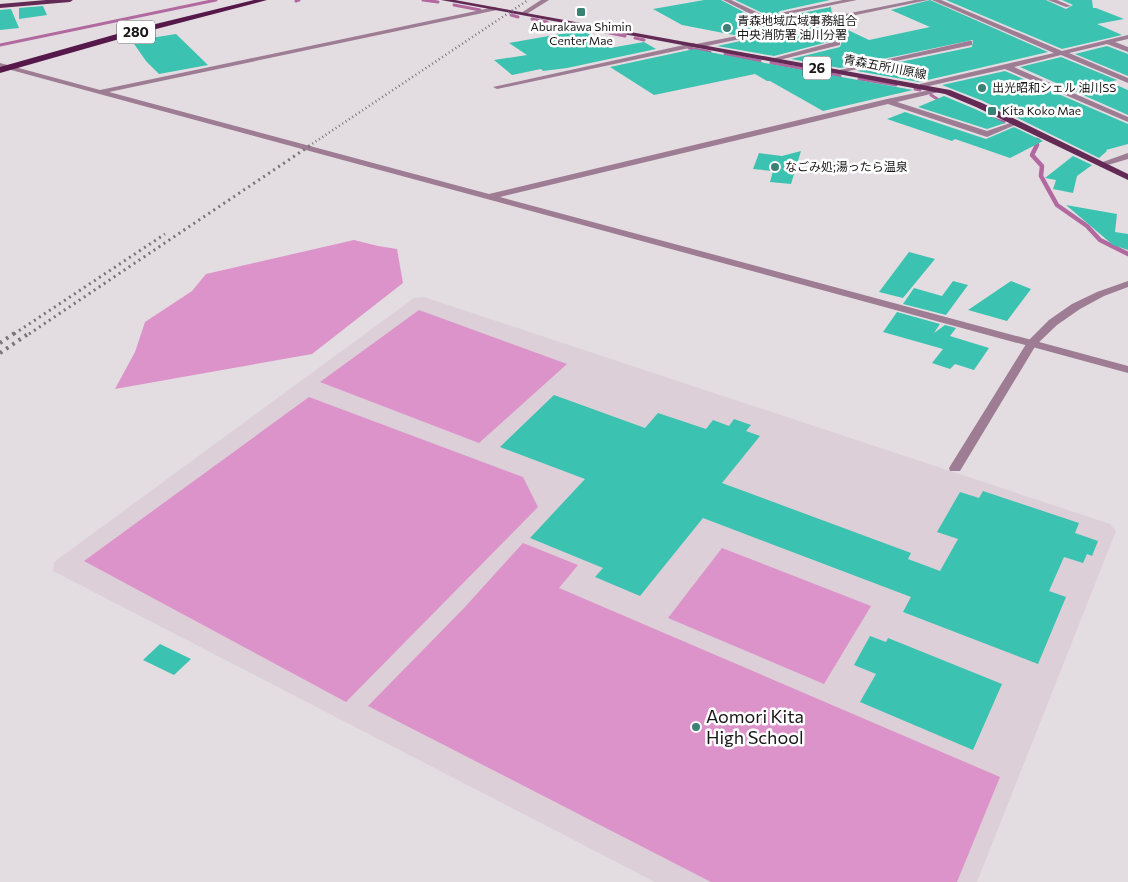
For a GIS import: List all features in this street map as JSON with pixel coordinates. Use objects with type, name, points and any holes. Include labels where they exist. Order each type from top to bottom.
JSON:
[{"type":"highway","name":"280","points":[[3,67],[263,0]]},
{"type":"main road","points":[[0,6],[70,0]]},
{"type":"main road","name":"青森五所川原線","points":[[444,0],[936,90],[961,97],[1128,177]]},
{"type":"street","points":[[240,5],[249,0]]},
{"type":"street","points":[[523,14],[546,0]]},
{"type":"street","points":[[726,0],[784,28]]},
{"type":"street","points":[[798,0],[836,18]]},
{"type":"street","points":[[783,13],[854,0]]},
{"type":"street","points":[[497,87],[925,0]]},
{"type":"street","points":[[935,0],[1128,81]]},
{"type":"street","points":[[1051,0],[1068,6]]},
{"type":"street","points":[[100,91],[495,9]]},
{"type":"street","points":[[920,86],[1128,37]]},
{"type":"street","points":[[1108,42],[1128,50]]},
{"type":"street","points":[[771,60],[837,43]]},
{"type":"street","points":[[839,71],[969,43]]},
{"type":"street","points":[[1006,66],[1128,120]]},
{"type":"street","points":[[3,67],[100,91],[490,196],[1128,370]]},
{"type":"street","points":[[490,196],[936,90]]},
{"type":"street","points":[[887,101],[987,134],[1016,123]]},
{"type":"street","points":[[1101,164],[1128,156]]},
{"type":"street","points":[[955,468],[1032,343],[1048,325],[1064,313],[1096,295],[1128,284]]},
{"type":"shaded area","points":[[354,240],[397,249],[403,283],[312,354],[115,389],[135,352],[145,322],[192,291],[206,274]]},
{"type":"shaded area","name":"Aomori Kita High School","points":[[424,297],[1110,524],[1116,531],[977,882],[655,882],[53,571],[54,562],[414,298]]},
{"type":"shaded area","points":[[419,310],[567,364],[479,443],[320,382]]},
{"type":"shaded area","points":[[309,397],[523,477],[538,507],[346,702],[84,561]]},
{"type":"shaded area","points":[[523,543],[578,565],[559,588],[1000,777],[957,882],[711,882],[368,706],[464,608]]},
{"type":"shaded area","points":[[722,548],[871,606],[824,684],[668,618]]},
{"type":"building","points":[[704,0],[721,0],[772,27],[734,35],[682,25],[653,9]]},
{"type":"building","points":[[735,0],[830,0],[778,13],[783,17],[831,7],[832,15],[786,24]]},
{"type":"building","points":[[930,0],[1048,52],[919,82],[857,71],[972,47],[973,40],[840,68],[791,59],[840,47],[842,41],[840,39],[774,56],[717,46],[831,22],[869,40],[930,27],[891,10]]},
{"type":"building","points":[[946,0],[1046,0],[1066,9],[1073,5],[1062,0],[1092,0],[1093,8],[1124,19],[1097,24],[1122,35],[1062,49]]},
{"type":"building","points":[[43,6],[47,15],[19,19],[19,8]]},
{"type":"building","points":[[11,9],[19,28],[0,30],[0,10]]},
{"type":"building","points":[[583,30],[610,48],[644,42],[656,49],[567,68],[543,71],[541,69],[512,75],[494,60],[527,55],[509,43]]},
{"type":"building","points":[[176,34],[208,65],[159,74],[146,61],[132,41]]},
{"type":"building","points":[[1107,46],[1128,54],[1128,76],[1075,54]]},
{"type":"building","points":[[694,49],[913,90],[823,111],[755,74],[654,95],[610,67]]},
{"type":"building","points":[[1061,57],[1117,80],[1109,82],[1128,90],[1128,115],[1020,67]]},
{"type":"building","points":[[1005,71],[1128,124],[1128,144],[1106,150],[1099,158],[983,101],[942,85]]},
{"type":"building","points":[[944,96],[1005,123],[987,129],[918,107]]},
{"type":"building","points":[[905,112],[986,139],[1014,127],[1043,141],[1010,158],[887,119]]},
{"type":"building","name":"なごみ処;湯ったら温泉","points":[[801,151],[791,184],[770,182],[773,171],[753,169],[759,153],[782,156]]},
{"type":"building","points":[[1073,156],[1092,165],[1077,176],[1073,193],[1053,189],[1056,180],[1045,178]]},
{"type":"building","points":[[1066,205],[1117,214],[1115,232],[1128,234],[1128,250],[1113,245]]},
{"type":"building","points":[[909,252],[935,259],[903,298],[879,292]]},
{"type":"building","points":[[953,281],[968,285],[946,315],[903,304],[914,288],[942,296]]},
{"type":"building","points":[[1011,281],[1031,289],[1007,321],[968,310]]},
{"type":"building","points":[[897,312],[940,324],[934,333],[945,325],[956,328],[950,336],[989,348],[974,370],[955,364],[950,369],[932,363],[943,349],[883,332]]},
{"type":"building","points":[[554,395],[645,428],[658,413],[706,429],[713,420],[729,426],[734,419],[751,425],[746,431],[760,436],[722,483],[911,553],[908,559],[940,571],[958,539],[937,532],[960,492],[979,498],[983,491],[1079,523],[1075,533],[1098,541],[1092,556],[1087,554],[1083,563],[1064,557],[1049,591],[1066,597],[1038,664],[903,612],[911,597],[703,518],[640,596],[595,577],[603,568],[530,538],[585,479],[500,447]]},
{"type":"building","points":[[870,636],[886,642],[888,638],[1002,684],[973,750],[860,702],[876,674],[854,665]]},
{"type":"building","points":[[160,644],[191,659],[174,675],[143,660]]},
{"type":"waterway","points":[[0,45],[216,0]]},
{"type":"waterway","points":[[423,0],[438,2]]},
{"type":"waterway","points":[[454,5],[480,10]]},
{"type":"waterway","points":[[511,15],[518,17]]},
{"type":"waterway","points":[[532,19],[547,22]]},
{"type":"waterway","points":[[569,26],[595,31]]},
{"type":"waterway","points":[[605,32],[625,36]]},
{"type":"waterway","points":[[635,38],[644,40]]},
{"type":"waterway","points":[[689,48],[710,52]]},
{"type":"waterway","points":[[725,54],[760,61]]},
{"type":"waterway","points":[[771,63],[810,70]]},
{"type":"waterway","points":[[820,72],[840,76]]},
{"type":"waterway","points":[[859,79],[896,85]]},
{"type":"waterway","points":[[915,89],[920,90]]},
{"type":"waterway","points":[[931,95],[942,102]]},
{"type":"waterway","points":[[994,119],[1004,122]]},
{"type":"waterway","points":[[1036,146],[1039,140],[1037,139]]},
{"type":"waterway","points":[[1037,145],[1032,155],[1042,166],[1041,176],[1057,205],[1087,226],[1100,240],[1128,254]]},
{"type":"railway","points":[[309,146],[528,0]]},
{"type":"railway","points":[[29,334],[311,145]]},
{"type":"railway","points":[[14,334],[165,234]]},
{"type":"railway","points":[[0,343],[16,332]]},
{"type":"railway","points":[[0,353],[31,332]]},
{"type":"place","name":"Aburakawa Shimin Center Mae","points":[[581,12]]},
{"type":"place","name":"青森地域広域事務組合 中央消防署 油川分署","points":[[727,28]]},
{"type":"place","name":"出光昭和シェル 油川SS","points":[[982,88]]},
{"type":"place","name":"Kita Koko Mae","points":[[992,111]]},
{"type":"place","name":"なごみ処;湯ったら温泉","points":[[775,167]]},
{"type":"place","name":"Aomori Kita High School","points":[[696,727]]}]
